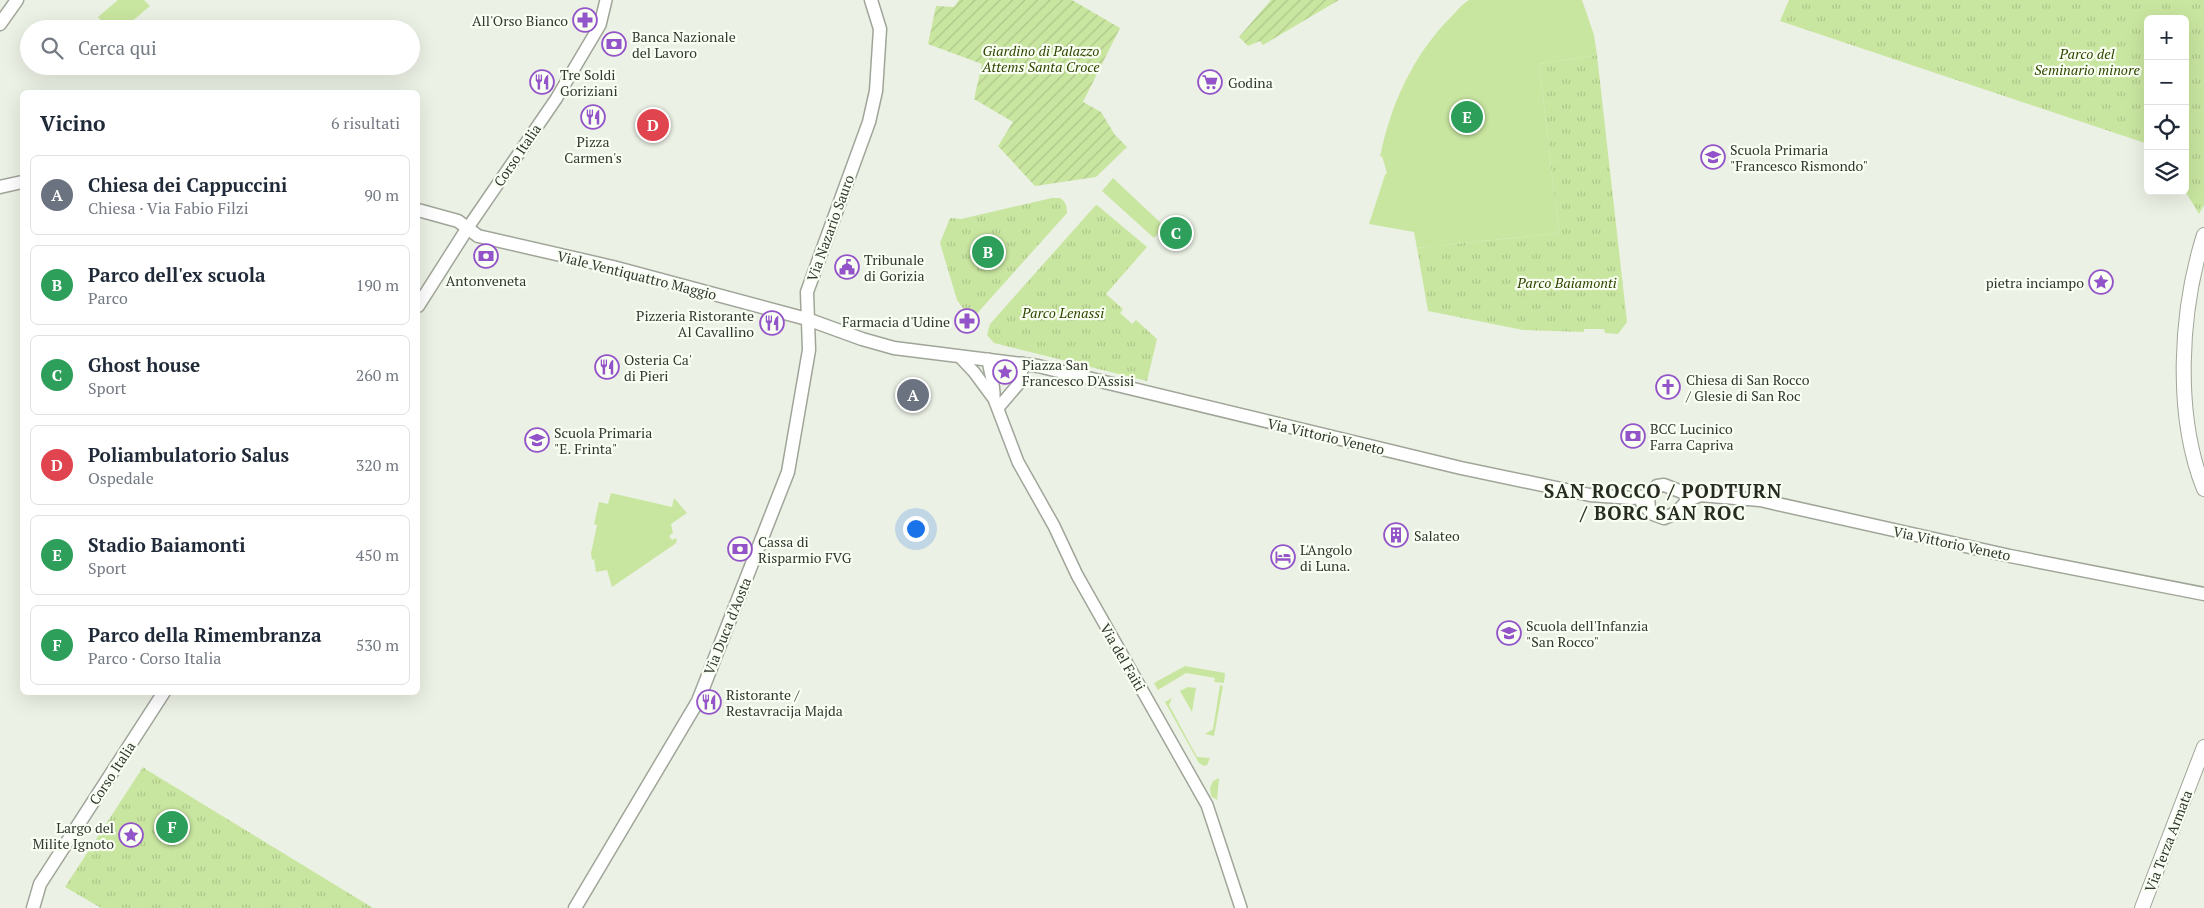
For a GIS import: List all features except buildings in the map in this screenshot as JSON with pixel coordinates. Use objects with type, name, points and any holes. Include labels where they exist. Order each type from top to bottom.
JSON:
[{"type":"main road","points":[[0,24],[17,0]]},
{"type":"main road","name":"Via Nazario Sauro","points":[[807,319],[807,292],[869,122],[876,91],[880,29],[875,7],[871,0]]},
{"type":"main road","points":[[0,187],[20,182]]},
{"type":"main road","name":"Viale Ventiquattro Maggio","points":[[420,211],[458,221],[478,236],[613,268],[807,319],[862,339],[894,348],[988,358]]},
{"type":"main road","name":"Corso Italia","points":[[420,303],[467,229]]},
{"type":"main road","points":[[2204,236],[2190,292],[2185,372],[2190,447],[2204,489]]},
{"type":"main road","name":"Via Duca d'Aosta","points":[[576,908],[698,701],[730,620],[788,472],[809,350],[807,319]]},
{"type":"main road","points":[[988,358],[1022,363]]},
{"type":"main road","name":"Via Vittorio Veneto","points":[[1022,363],[1460,468],[1590,495],[1632,498],[1648,502],[1658,517],[1671,517],[1688,500],[1701,496]]},
{"type":"main road","name":"Via Vittorio Veneto","points":[[1648,502],[1657,486],[1664,485],[1686,494],[1701,496],[1717,495],[1760,500],[2010,556],[2204,594]]},
{"type":"main road","points":[[1676,489],[1680,495],[1680,507]]},
{"type":"main road","name":"Corso Italia","points":[[33,908],[40,884],[162,695]]},
{"type":"main road","name":"Via Terza Armata","points":[[2142,908],[2204,747]]},
{"type":"street","name":"Corso Italia","points":[[467,229],[556,99],[600,26],[606,0]]},
{"type":"street","points":[[959,356],[974,372],[996,403]]},
{"type":"street","points":[[988,358],[989,374],[995,391],[996,403]]},
{"type":"street","points":[[996,403],[1021,381],[1022,363]]},
{"type":"street","name":"Via del Faiti","points":[[996,403],[1018,462],[1054,526],[1077,575],[1207,805],[1241,908]]},
{"type":"green space","points":[[118,0],[144,0],[150,6],[134,20],[100,20],[98,17]]},
{"type":"green space","name":"Giardino di Palazzo Attems Santa Croce","points":[[959,0],[1072,0],[1120,28],[1083,102],[1101,112],[1115,135],[1127,147],[1096,177],[1035,186],[998,146],[1013,122],[974,99],[982,64],[928,44],[936,6],[954,7]]},
{"type":"green space","points":[[1271,0],[1339,0],[1263,45],[1260,41],[1248,46],[1239,37]]},
{"type":"green space","points":[[1469,0],[1582,0],[1594,35],[1597,55],[1539,64],[1559,233],[1417,248],[1414,232],[1369,224],[1387,173],[1382,156],[1380,157],[1384,138],[1397,100],[1414,65],[1437,33],[1459,8]]},
{"type":"green space","name":"Parco del Seminario minore","points":[[1789,0],[2204,0],[2204,205],[2199,214],[2187,195],[2189,195],[2189,15],[2144,15],[2144,143],[1780,21]]},
{"type":"green space","name":"Parco Baiamonti","points":[[1597,55],[1627,322],[1618,334],[1605,333],[1604,329],[1584,329],[1584,332],[1523,330],[1428,311],[1417,248],[1559,233],[1539,64]]},
{"type":"green space","points":[[1113,178],[1164,226],[1154,238],[1102,191]]},
{"type":"green space","points":[[1052,198],[1060,198],[1064,201],[1067,213],[973,318],[957,300],[940,243],[950,218],[961,219]]},
{"type":"green space","name":"Parco Lenassi","points":[[1097,205],[1147,247],[1106,294],[1123,309],[1120,313],[1132,324],[1136,320],[1157,339],[1147,381],[994,343],[987,335],[990,324]]},
{"type":"green space","points":[[611,493],[672,507],[674,498],[687,513],[671,524],[673,533],[669,536],[672,540],[676,538],[675,544],[612,587],[607,570],[596,572],[591,553],[597,525],[594,524],[599,502],[608,504]]},
{"type":"green space","points":[[1185,666],[1225,673],[1224,683],[1214,682],[1215,678],[1186,673],[1158,690],[1154,683]]},
{"type":"green space","points":[[1220,685],[1223,686],[1214,736],[1205,734],[1213,729]]},
{"type":"green space","points":[[1188,687],[1196,688],[1192,712],[1180,691]]},
{"type":"green space","points":[[1172,698],[1169,705],[1197,757],[1210,758],[1207,765],[1204,766],[1199,763],[1165,702]]},
{"type":"green space","points":[[143,767],[373,908],[101,908],[65,887]]},
{"type":"green space","points":[[1219,778],[1217,800],[1211,796],[1210,788],[1213,781]]},
{"type":"place","name":"All'Orso Bianco","points":[[585,20]]},
{"type":"place","name":"Banca Nazionale del Lavoro","points":[[614,44]]},
{"type":"place","name":"Tre Soldi Goriziani","points":[[542,82]]},
{"type":"place","name":"Godina","points":[[1210,82]]},
{"type":"place","name":"Pizza Carmen's","points":[[593,117]]},
{"type":"place","name":"Stadio Baiamonti","points":[[1467,117]]},
{"type":"place","name":"Poliambulatorio Salus","points":[[653,125]]},
{"type":"place","name":"Scuola Primaria \"Francesco Rismondo\"","points":[[1713,157]]},
{"type":"place","name":"Ghost house","points":[[1176,233]]},
{"type":"place","name":"Parco dell'ex scuola","points":[[988,252]]},
{"type":"place","name":"Antonveneta","points":[[486,256]]},
{"type":"place","name":"Tribunale di Gorizia","points":[[847,267]]},
{"type":"place","name":"pietra inciampo","points":[[2101,282]]},
{"type":"place","name":"Farmacia d'Udine","points":[[967,321]]},
{"type":"place","name":"Pizzeria Ristorante Al Cavallino","points":[[772,323]]},
{"type":"place","name":"Osteria Ca' di Pieri","points":[[607,367]]},
{"type":"place","name":"Piazza San Francesco D'Assisi","points":[[1005,372]]},
{"type":"place","name":"Chiesa di San Rocco / Glesie di San Roc","points":[[1668,387]]},
{"type":"place","name":"Chiesa dei Cappuccini","points":[[913,395]]},
{"type":"place","name":"BCC Lucinico Farra Capriva","points":[[1633,436]]},
{"type":"place","name":"Scuola Primaria \"E. Frinta\"","points":[[537,440]]},
{"type":"place","name":"Salateo","points":[[1396,535]]},
{"type":"place","name":"Cassa di Risparmio FVG","points":[[740,549]]},
{"type":"place","name":"L'Angolo di Luna.","points":[[1283,557]]},
{"type":"place","name":"Scuola dell'Infanzia \"San Rocco\"","points":[[1509,633]]},
{"type":"place","name":"Ristorante / Restavracija Majda","points":[[709,702]]},
{"type":"place","name":"Parco della Rimembranza","points":[[172,827]]},
{"type":"place","name":"Largo del Milite Ignoto","points":[[131,835]]},
{"type":"district","name":"SAN ROCCO / PODTURN / BORC SAN ROC","points":[[1663,501]]}]
